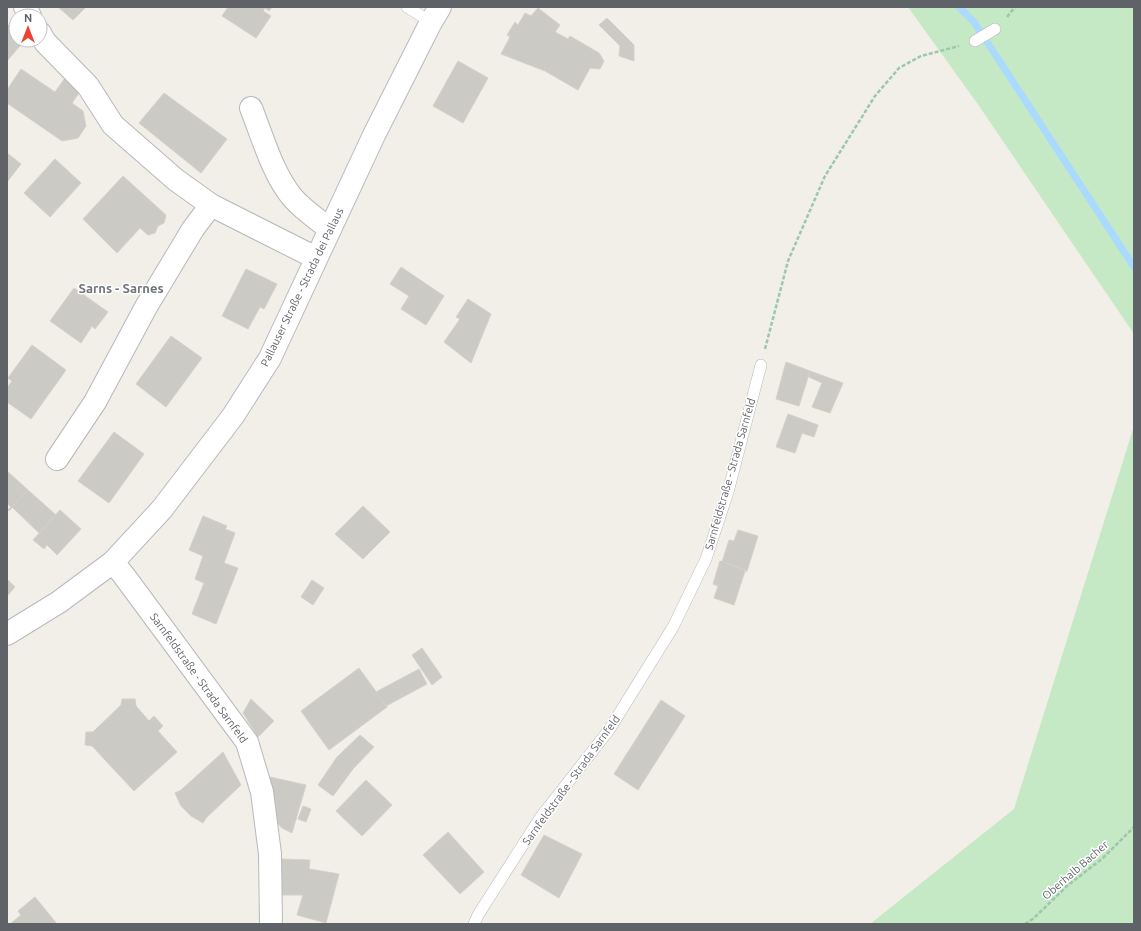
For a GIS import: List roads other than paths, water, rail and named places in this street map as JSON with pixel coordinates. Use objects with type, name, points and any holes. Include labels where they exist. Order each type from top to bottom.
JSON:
[{"type":"street","name":"Pallauser Straße - Strada dei Pallaus","points":[[7,634],[58,602],[113,562],[162,509],[233,416],[270,358],[374,135],[436,14]]},
{"type":"street","points":[[48,45],[88,86],[113,125],[176,180],[211,205],[316,258]]},
{"type":"street","points":[[252,108],[276,171],[292,197],[310,214],[330,229]]},
{"type":"street","points":[[57,459],[95,402],[146,307],[194,229],[211,205]]},
{"type":"street","name":"Sarnfeldstraße - Strada Sarnfeld","points":[[113,562],[247,742],[262,792],[270,854],[271,924]]},
{"type":"lane","name":"Pallauser Straße - Strada dei Pallaus","points":[[408,7],[436,14]]},
{"type":"lane","points":[[975,42],[995,28]]},
{"type":"lane","name":"Sarnfeldstraße - Strada Sarnfeld","points":[[474,924],[540,818],[609,730],[673,627],[706,559],[728,492],[761,365]]},
{"type":"waterway","points":[[959,7],[974,22],[1134,267]]},
{"type":"district","name":"Sarns - Sarnes","points":[[121,288]]}]
